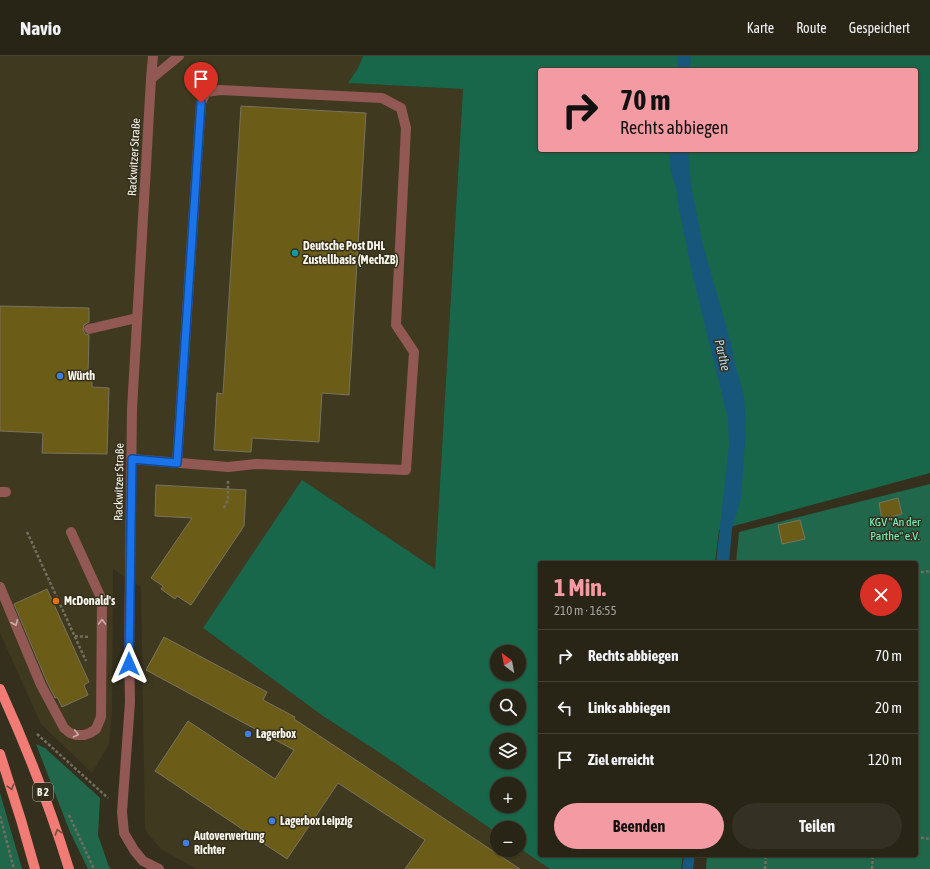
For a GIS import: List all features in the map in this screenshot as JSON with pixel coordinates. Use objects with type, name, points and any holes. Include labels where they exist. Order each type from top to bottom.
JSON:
[{"type":"main road","name":"B 2","points":[[0,690],[23,739],[56,828],[69,869]]},
{"type":"main road","name":"B 2","points":[[0,754],[22,820],[35,869]]},
{"type":"street","name":"Rackwitzer Straße","points":[[153,56],[132,409],[129,652],[130,702],[122,812],[124,833],[134,850],[143,861],[159,869]]},
{"type":"street","points":[[151,79],[179,56]]},
{"type":"street","points":[[132,459],[177,463],[228,467],[256,464],[406,470],[414,352],[396,325],[406,128],[401,108],[382,98],[220,90],[206,92],[201,103],[177,463]]},
{"type":"street","points":[[89,329],[137,318]]},
{"type":"street","points":[[0,587],[41,685],[59,722],[70,733],[76,735],[90,733],[96,729],[101,717],[102,600],[72,532]]},
{"type":"path","points":[[26,532],[87,662]]},
{"type":"path","points":[[918,573],[930,570]]},
{"type":"path","points":[[35,733],[100,792]]},
{"type":"path","points":[[68,812],[94,869]]},
{"type":"path","points":[[0,816],[14,869]]},
{"type":"path","points":[[918,837],[930,839]]},
{"type":"path","points":[[765,869],[766,857]]},
{"type":"path","points":[[872,869],[874,857]]},
{"type":"shaded area","points":[[0,56],[363,56],[349,83],[463,89],[435,569],[203,628],[323,716],[490,828],[490,857],[526,857],[526,853],[550,869],[196,869],[161,849],[145,829],[141,587],[113,569],[112,712],[109,744],[92,773],[41,724],[0,633]]},
{"type":"green space","points":[[363,56],[930,56],[930,473],[719,530],[715,561],[538,561],[538,857],[683,857],[681,869],[550,869],[526,853],[526,821],[490,821],[490,828],[323,716],[203,628],[302,480],[435,569],[463,89],[348,83],[358,68]]},
{"type":"green space","name":"KGV \"An der Parthe\" e.V.","points":[[930,484],[930,869],[706,869],[707,857],[918,857],[918,561],[736,561],[739,532]]},
{"type":"green space","points":[[36,744],[45,748],[100,798],[98,835],[111,869],[88,869],[70,832]]},
{"type":"green space","points":[[0,793],[22,869],[0,869]]},
{"type":"water","points":[[678,56],[691,56],[690,68],[677,68]]},
{"type":"water","name":"Parthe","points":[[669,152],[688,152],[691,185],[703,245],[731,343],[744,396],[746,428],[741,499],[732,529],[729,561],[716,561],[729,445],[728,419],[693,277],[677,199],[678,196],[671,172]]},
{"type":"water","points":[[684,857],[695,857],[693,869],[682,869]]},
{"type":"building","name":"Deutsche Post DHL Zustellbasis (MechZB)","points":[[241,106],[366,113],[349,395],[322,393],[319,442],[252,438],[251,452],[214,450],[217,393],[223,394]]},
{"type":"building","name":"Würth","points":[[0,306],[89,308],[89,322],[84,325],[83,330],[85,334],[89,335],[88,374],[92,374],[92,387],[109,388],[107,454],[42,453],[43,433],[0,431]]},
{"type":"building","points":[[156,485],[246,490],[244,526],[191,605],[177,596],[175,599],[161,589],[163,586],[151,578],[192,518],[155,516]]},
{"type":"building","points":[[898,498],[902,514],[882,519],[879,503]]},
{"type":"building","points":[[800,520],[805,539],[782,544],[778,525]]},
{"type":"building","points":[[47,589],[89,682],[84,685],[88,695],[62,707],[57,697],[55,698],[47,682],[14,604]]},
{"type":"building","points":[[164,637],[267,692],[263,700],[295,717],[294,719],[490,849],[490,857],[502,857],[520,869],[405,869],[425,840],[338,783],[287,859],[155,771],[188,721],[275,779],[294,750],[146,670]]},
{"type":"place","name":"Deutsche Post DHL Zustellbasis (MechZB)","points":[[295,253]]},
{"type":"place","name":"Würth","points":[[60,376]]},
{"type":"place","name":"McDonald's","points":[[56,601]]},
{"type":"place","name":"Lagerbox","points":[[248,734]]},
{"type":"place","name":"Lagerbox Leipzig","points":[[272,821]]},
{"type":"place","name":"Autoverwertung Richter","points":[[186,843]]},
{"type":"route","points":[[129,664],[132,459],[177,463],[201,103]]}]
